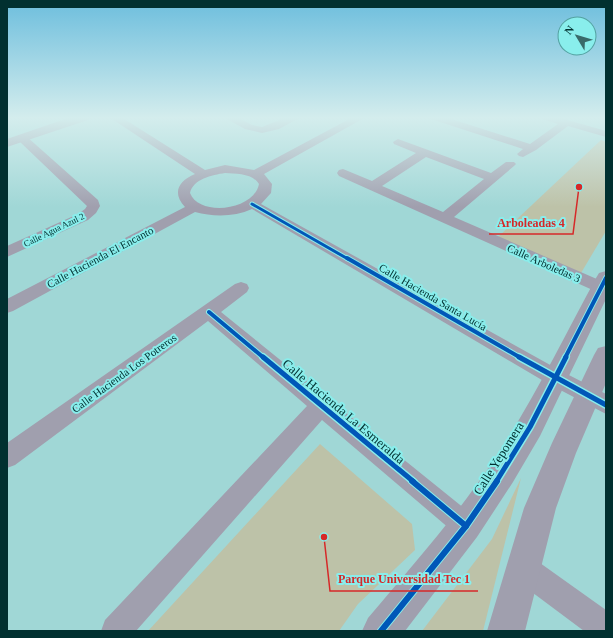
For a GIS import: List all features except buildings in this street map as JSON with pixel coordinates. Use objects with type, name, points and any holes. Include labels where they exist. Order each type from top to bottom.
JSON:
[{"type":"street","name":"Calle Agua Azul 2","points":[[7,252],[81,218],[92,211],[94,206],[93,203],[32,147]]},
{"type":"street","points":[[160,147],[203,174]]},
{"type":"street","points":[[256,174],[306,147]]},
{"type":"street","points":[[409,147],[492,178]]},
{"type":"street","points":[[528,147],[532,148]]},
{"type":"street","points":[[444,218],[492,178],[532,148]]},
{"type":"street","points":[[372,186],[424,153]]},
{"type":"street","points":[[230,169],[256,174],[263,178],[267,185],[266,192],[261,198],[242,209],[216,212],[194,207],[187,202],[184,196],[184,190],[191,181],[203,174],[230,169]]},
{"type":"street","name":"Calle Arboledas 3","points":[[343,173],[444,218],[604,285]]},
{"type":"street","name":"Calle Hacienda Santa Lucía","points":[[252,204],[554,377],[597,400]]},
{"type":"street","name":"Calle Hacienda El Encanto","points":[[7,307],[194,207]]},
{"type":"street","name":"Calle Yepomera","points":[[380,631],[466,526],[503,472],[530,427],[554,377],[604,285]]},
{"type":"street","name":"Calle Hacienda Los Potreros","points":[[7,457],[241,288]]},
{"type":"street","name":"Calle Hacienda La Esmeralda","points":[[209,312],[466,526]]},
{"type":"street","points":[[506,631],[540,508],[562,453],[597,400],[606,355]]},
{"type":"street","name":"Calle Hacienda La Esmeralda","points":[[116,631],[322,405]]},
{"type":"street","points":[[523,568],[606,629]]},
{"type":"green space","points":[[594,147],[606,147],[606,231],[581,273],[498,237]]},
{"type":"green space","points":[[320,444],[412,524],[415,550],[358,604],[339,631],[148,631]]},
{"type":"green space","points":[[521,478],[483,631],[422,631],[492,539]]},
{"type":"cycle path","points":[[252,204],[554,377],[606,405]]},
{"type":"cycle path","points":[[381,631],[466,526],[503,472],[530,427],[606,278]]},
{"type":"cycle path","points":[[209,312],[466,526]]},
{"type":"place","name":"Arboleadas 4","points":[[579,187]]},
{"type":"place","name":"Parque Universidad Tec 1","points":[[324,537]]}]
